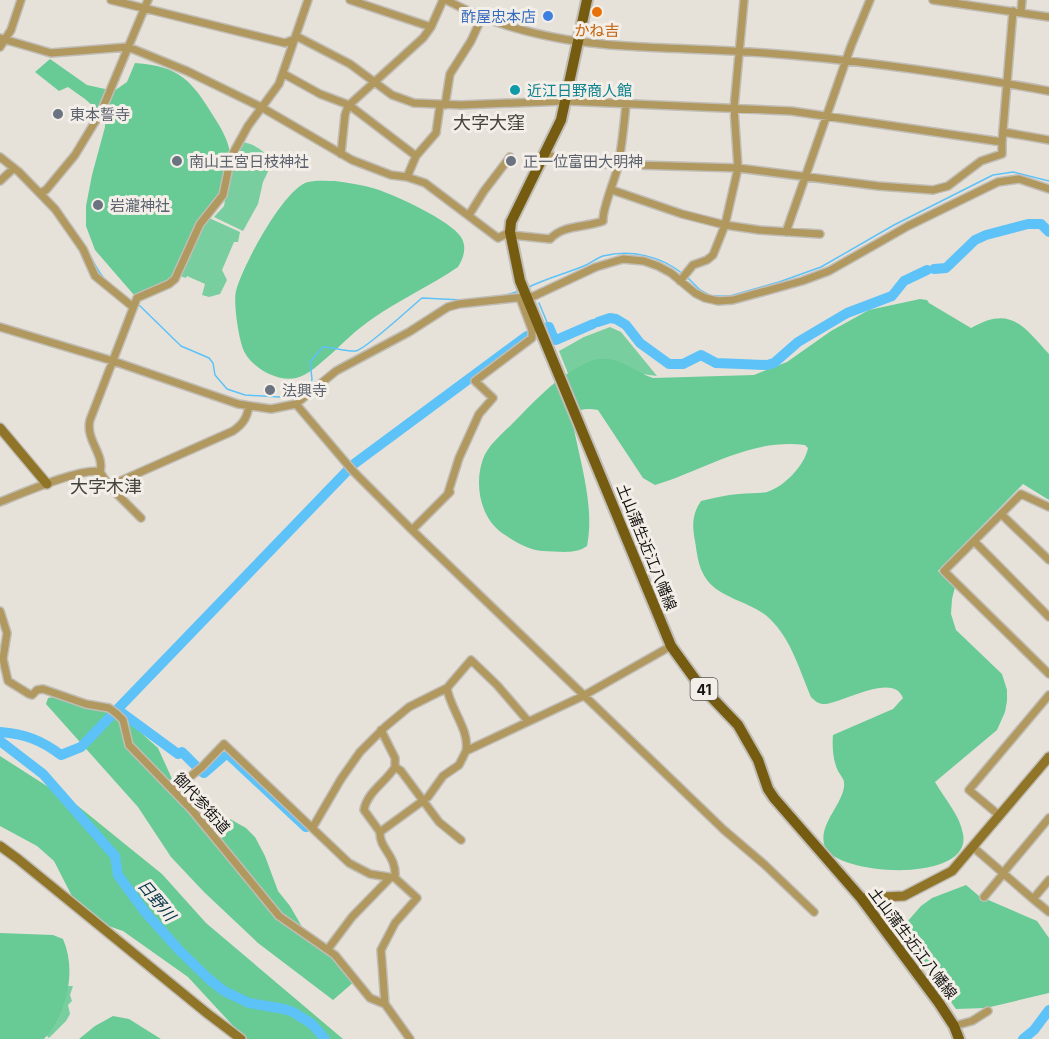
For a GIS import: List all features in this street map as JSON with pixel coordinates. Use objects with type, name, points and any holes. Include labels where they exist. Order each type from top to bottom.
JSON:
[{"type":"main road","name":"土山蒲生近江八幡線","points":[[587,0],[558,126],[514,213],[510,233],[524,296],[671,646],[697,682],[738,725],[758,760],[768,789],[774,798],[861,898],[939,1003],[954,1026],[959,1039]]},
{"type":"street","points":[[21,0],[2,42],[51,53],[128,47],[187,71],[261,107],[352,160],[392,175],[425,183],[498,238],[510,233],[550,239],[567,228],[603,221],[603,214],[618,165],[626,105]]},
{"type":"street","points":[[111,0],[285,43],[295,37]]},
{"type":"street","points":[[40,193],[52,183],[75,155],[86,137],[105,103],[148,0]]},
{"type":"street","points":[[141,518],[109,486],[100,472],[102,468],[88,433],[88,426],[135,304],[144,294],[169,284],[175,279],[200,224],[223,195],[231,157],[248,126],[284,75],[308,0]]},
{"type":"street","points":[[350,0],[431,27]]},
{"type":"street","points":[[341,154],[345,115],[349,105],[423,38],[444,0],[516,29],[577,43],[739,51],[845,62],[1049,91]]},
{"type":"street","points":[[683,278],[693,266],[713,255],[725,225],[738,168],[734,108],[744,0]]},
{"type":"street","points":[[786,232],[804,175],[870,0]]},
{"type":"street","points":[[933,0],[1049,17]]},
{"type":"street","points":[[1021,12],[1022,0]]},
{"type":"street","points":[[544,155],[618,165],[738,168],[878,186],[933,189],[948,186],[981,161],[1002,154],[1013,11]]},
{"type":"street","points":[[407,177],[416,156],[436,133],[450,74],[471,41],[482,17]]},
{"type":"street","points":[[295,37],[350,64],[400,99],[414,103],[443,105],[565,101],[791,111],[1002,142]]},
{"type":"street","points":[[284,75],[320,94],[349,105],[416,156]]},
{"type":"street","points":[[1003,132],[1049,140]]},
{"type":"street","points":[[469,215],[510,156]]},
{"type":"street","points":[[0,157],[55,209],[83,249],[95,276],[135,304]]},
{"type":"street","points":[[0,181],[14,168]]},
{"type":"street","points":[[0,327],[112,361],[238,404],[271,409],[296,404],[336,371],[459,304],[524,296],[596,267],[623,259],[644,261],[658,266],[683,278],[694,293],[705,298],[718,302],[733,300],[829,271],[908,226],[998,182],[1019,179],[1049,189]]},
{"type":"street","points":[[612,190],[675,212],[725,225],[820,234]]},
{"type":"street","points":[[412,530],[449,492],[448,485],[479,414],[494,398],[475,381],[532,338],[524,296]]},
{"type":"street","points":[[296,404],[353,471],[412,530],[724,830],[814,912]]},
{"type":"street","points":[[109,486],[233,431],[243,423],[249,406]]},
{"type":"street","points":[[0,428],[47,484]]},
{"type":"street","points":[[0,502],[47,484],[93,471],[100,472]]},
{"type":"street","points":[[1049,507],[1021,494],[944,571],[1049,674]]},
{"type":"street","points":[[1001,514],[1049,560]]},
{"type":"street","points":[[974,541],[1049,617]]},
{"type":"street","name":"御代参街道","points":[[0,611],[8,633],[3,659],[8,681],[28,694],[32,695],[37,690],[43,689],[115,712],[123,720],[129,745],[174,790],[279,916],[328,949],[345,965],[370,998],[385,1004],[410,1039]]},
{"type":"street","points":[[466,751],[583,696],[671,646]]},
{"type":"street","points":[[313,827],[353,760],[381,730],[409,707],[447,688],[471,660],[528,721]]},
{"type":"street","points":[[380,832],[424,801],[443,776],[459,765],[466,751],[466,736],[447,688]]},
{"type":"street","points":[[1000,816],[969,790],[1049,695]]},
{"type":"street","points":[[328,949],[352,917],[392,878],[395,864],[380,838],[380,832],[364,810],[369,797],[395,767],[395,758],[381,730]]},
{"type":"street","points":[[174,790],[224,744],[349,863],[370,874],[392,878],[417,898],[395,923],[381,950],[385,1004]]},
{"type":"street","points":[[861,898],[904,896],[952,871],[1049,757]]},
{"type":"street","points":[[395,767],[401,771],[443,827],[461,840]]},
{"type":"street","points":[[984,897],[1049,818]]},
{"type":"street","points":[[0,846],[241,1039]]},
{"type":"street","points":[[972,847],[1048,909]]},
{"type":"street","points":[[1034,899],[1049,880]]},
{"type":"street","points":[[954,1026],[972,1021],[988,1011]]},
{"type":"green space","points":[[50,59],[87,85],[114,91],[127,82],[135,63],[174,72],[199,94],[224,135],[230,159],[220,196],[199,223],[172,276],[156,287],[134,295],[95,250],[86,226],[86,206],[105,127],[105,117],[68,87],[59,91],[35,72]]},
{"type":"green space","points":[[242,142],[251,144],[273,161],[263,182],[258,204],[243,231],[214,217],[224,206],[233,157]]},
{"type":"green space","points":[[335,181],[376,189],[435,216],[461,237],[464,244],[463,256],[458,267],[366,323],[310,372],[289,379],[274,376],[260,369],[245,353],[237,322],[236,291],[255,248],[287,198],[298,187],[308,182]]},
{"type":"green space","points":[[209,218],[240,232],[238,242],[234,242],[222,270],[227,280],[220,294],[209,297],[202,295],[205,284],[187,276],[186,278],[180,276],[202,225]]},
{"type":"green space","points":[[920,299],[927,300],[971,328],[996,318],[1015,322],[1023,327],[1049,354],[1049,500],[1023,484],[938,571],[955,587],[951,614],[956,630],[1002,674],[1007,690],[1005,712],[997,730],[935,782],[955,813],[961,827],[963,834],[960,850],[947,861],[927,868],[877,869],[835,857],[825,847],[824,832],[842,794],[844,784],[835,763],[833,735],[893,709],[903,698],[897,691],[878,688],[831,703],[816,702],[811,697],[794,656],[777,627],[763,613],[718,590],[711,584],[703,573],[697,555],[693,530],[696,511],[701,501],[729,495],[764,493],[774,489],[787,480],[803,461],[808,448],[805,445],[765,446],[728,457],[655,485],[643,478],[598,410],[581,410],[576,415],[573,424],[586,485],[589,531],[587,546],[571,552],[532,549],[502,533],[488,518],[484,509],[479,479],[483,459],[496,440],[551,386],[590,361],[610,359],[653,378],[754,375],[787,362],[831,331],[869,310]]},
{"type":"green space","points":[[610,327],[621,332],[657,376],[620,371],[573,386],[559,351],[584,337]]},
{"type":"green space","points":[[59,696],[120,714],[158,748],[178,792],[196,811],[211,818],[230,819],[246,828],[255,837],[278,891],[290,906],[309,939],[330,953],[355,981],[333,1000],[258,943],[204,892],[171,857],[138,807],[46,704],[48,698]]},
{"type":"green space","points":[[0,756],[78,806],[162,874],[206,923],[343,1039],[242,1039],[236,1029],[188,977],[123,931],[100,923],[77,906],[54,861],[37,846],[0,826]]},
{"type":"green space","points":[[966,885],[979,896],[1037,921],[1049,938],[1049,993],[986,1008],[956,1009],[900,930],[921,906],[932,898]]},
{"type":"green space","points":[[0,933],[53,935],[63,939],[69,964],[67,991],[59,1017],[44,1039],[0,1039]]},
{"type":"green space","points":[[63,986],[73,986],[70,995],[72,1001],[68,1005],[70,1014],[49,1038],[33,1023]]},
{"type":"green space","points":[[113,1016],[129,1019],[161,1039],[79,1039],[95,1026]]},
{"type":"waterway","points":[[687,277],[700,290],[711,296],[730,296],[821,267],[894,225],[993,175],[1013,172],[1049,181]]},
{"type":"waterway","points":[[59,208],[64,216]]},
{"type":"waterway","points":[[934,269],[946,268],[975,240],[986,235],[1028,224],[1041,224],[1049,232]]},
{"type":"waterway","points":[[77,235],[108,283]]},
{"type":"waterway","points":[[529,287],[601,257],[624,253],[655,259],[683,274]]},
{"type":"waterway","points":[[598,322],[610,318],[616,319],[626,325],[640,343],[669,364],[683,364],[701,355],[716,363],[767,365],[774,363],[798,342],[847,313],[892,296],[904,281],[927,270]]},
{"type":"waterway","points":[[480,298],[503,296],[519,291]]},
{"type":"waterway","points":[[139,305],[181,346],[209,358],[213,363],[215,375],[227,389],[245,395],[279,397],[294,395],[311,385],[310,362],[323,347],[352,351],[361,349],[422,298],[463,300]]},
{"type":"waterway","points":[[539,303],[549,327]]},
{"type":"waterway","points":[[548,327],[556,340],[593,324]]},
{"type":"waterway","points":[[354,464],[527,336]]},
{"type":"waterway","points":[[0,732],[32,739],[47,745],[61,755],[81,747],[348,470]]},
{"type":"waterway","points":[[118,710],[178,754],[182,752],[198,768]]},
{"type":"waterway","name":"日野川","points":[[0,741],[43,774],[115,856],[118,875],[145,912],[210,980],[224,991],[249,1003],[293,1012],[312,1024],[325,1039]]},
{"type":"waterway","points":[[202,772],[204,773],[226,754],[230,756],[306,827]]},
{"type":"waterway","name":"日野川","points":[[1023,1039],[1034,1030],[1049,1010]]},
{"type":"place","name":"かね吉","points":[[597,12]]},
{"type":"place","name":"酢屋忠本店","points":[[548,16]]},
{"type":"place","name":"近江日野商人館","points":[[515,90]]},
{"type":"place","name":"東本誓寺","points":[[58,114]]},
{"type":"place","name":"南山王宮日枝神社","points":[[177,161]]},
{"type":"place","name":"正一位富田大明神","points":[[511,161]]},
{"type":"place","name":"岩瀧神社","points":[[98,205]]},
{"type":"place","name":"法興寺","points":[[270,390]]},
{"type":"district","name":"大字大窪","points":[[489,122]]},
{"type":"district","name":"大字木津","points":[[106,486]]}]
